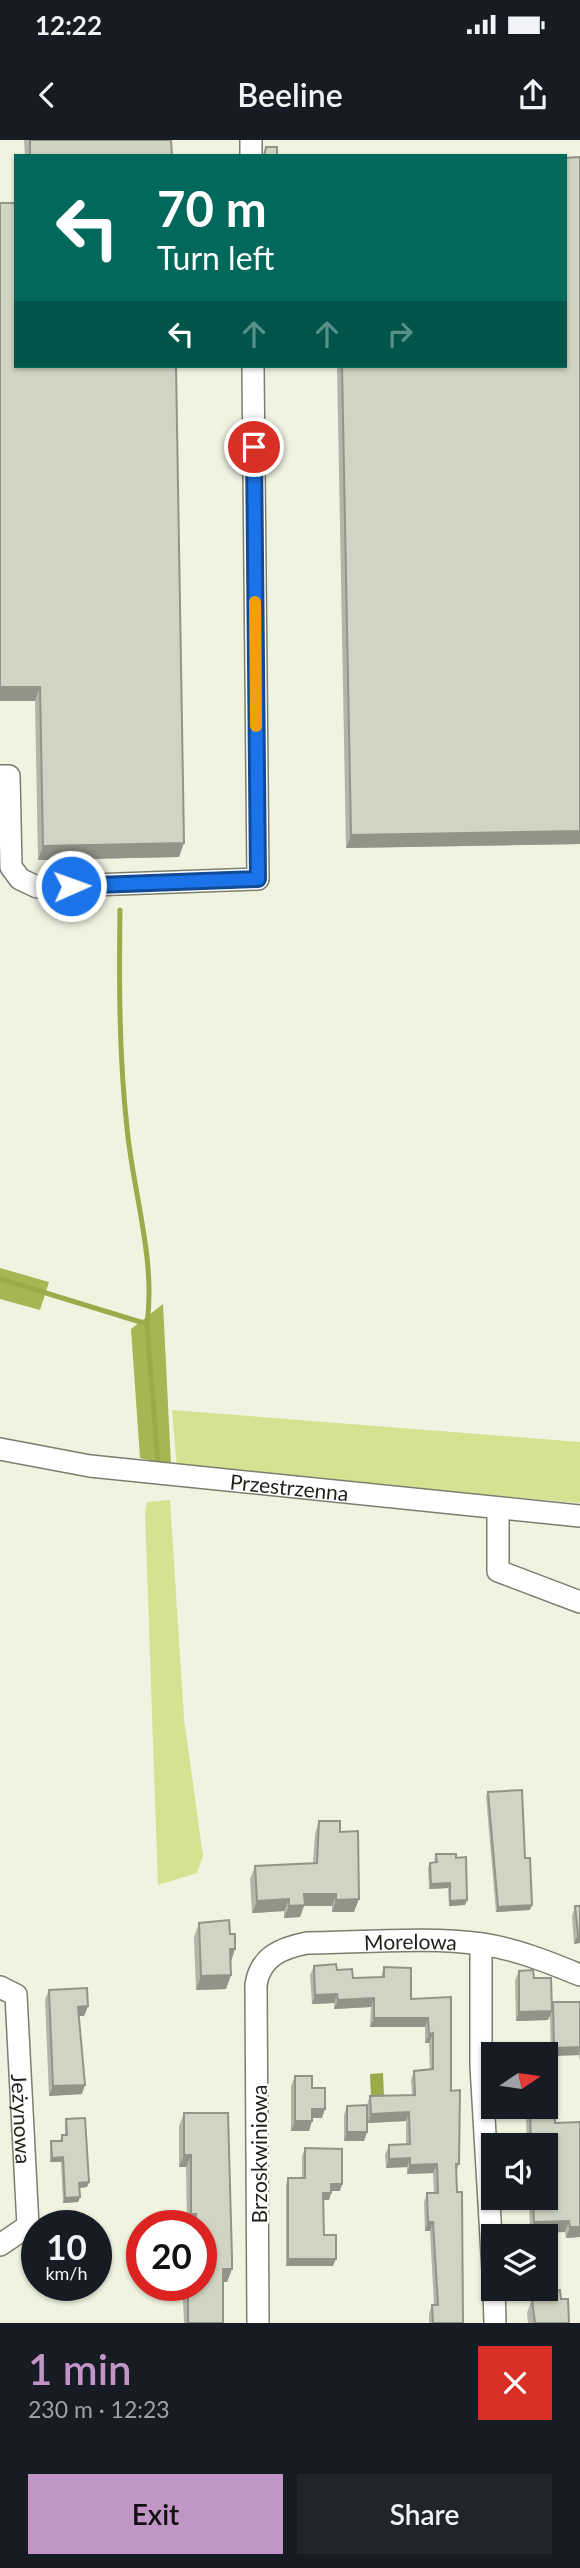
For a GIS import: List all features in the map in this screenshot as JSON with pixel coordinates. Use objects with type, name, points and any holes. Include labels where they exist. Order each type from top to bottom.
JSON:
[{"type":"street","points":[[0,776],[9,776],[11,867],[20,879],[37,887],[258,879],[253,368]]},
{"type":"street","name":"Przestrzenna","points":[[0,1449],[90,1465],[580,1516]]},
{"type":"street","points":[[498,1508],[498,1571],[580,1602]]},
{"type":"street","name":"Morelowa","points":[[256,1985],[258,1969],[265,1961],[290,1946],[320,1943],[481,1944],[530,1955],[580,1975]]},
{"type":"street","points":[[481,1944],[481,2066],[490,2224]]},
{"type":"street","name":"Brzoskwiniowa","points":[[256,1985],[258,2323]]},
{"type":"street","name":"Jeżynowa","points":[[0,1987],[16,1995],[28,2226],[0,2245]]},
{"type":"street","points":[[494,2301],[495,2323]]},
{"type":"shaded area","points":[[0,1268],[49,1282],[40,1310],[0,1299]]},
{"type":"shaded area","points":[[163,1304],[171,1465],[140,1458],[131,1329]]},
{"type":"shaded area","points":[[172,1410],[580,1442],[580,1503],[177,1468]]},
{"type":"shaded area","points":[[170,1500],[184,1719],[203,1856],[197,1873],[158,1885],[145,1512],[147,1502]]},
{"type":"shaded area","points":[[383,2073],[384,2096],[371,2097],[370,2074]]},
{"type":"building","points":[[30,140],[171,140],[172,154],[30,154]]},
{"type":"building","points":[[266,147],[277,147],[277,154],[264,154]]},
{"type":"building","points":[[580,157],[580,831],[351,835],[342,368],[567,368],[567,158]]},
{"type":"building","points":[[0,203],[14,203],[14,368],[176,368],[184,843],[43,846],[40,687],[0,687]]},
{"type":"building","points":[[522,1790],[525,1858],[530,1858],[532,1905],[498,1907],[488,1792]]},
{"type":"building","points":[[319,1821],[340,1821],[340,1832],[358,1831],[359,1899],[336,1900],[336,1894],[304,1894],[305,1905],[289,1906],[289,1899],[257,1901],[255,1866],[317,1863]]},
{"type":"building","points":[[436,1854],[466,1857],[467,1900],[450,1901],[450,1883],[431,1884],[430,1863],[437,1862]]},
{"type":"building","points":[[575,1906],[580,1906],[580,1934],[578,1934]]},
{"type":"building","points":[[229,1920],[230,1934],[235,1934],[235,1949],[230,1949],[231,1975],[201,1976],[199,1923]]},
{"type":"building","points":[[336,1964],[337,1970],[352,1969],[353,1978],[384,1977],[384,1967],[411,1968],[411,1999],[451,1997],[451,2091],[460,2090],[459,2164],[456,2164],[457,2192],[462,2192],[463,2323],[433,2323],[432,2305],[438,2305],[433,2222],[428,2222],[427,2193],[438,2193],[437,2164],[410,2165],[410,2158],[389,2159],[389,2145],[410,2144],[409,2112],[371,2114],[370,2096],[415,2095],[414,2071],[433,2069],[433,2033],[429,2034],[428,2018],[374,2018],[374,1998],[338,2000],[337,1994],[315,1995],[314,1966]]},
{"type":"building","points":[[533,1970],[534,1978],[551,1978],[552,2011],[519,2012],[519,1971]]},
{"type":"building","points":[[87,1988],[88,2006],[78,2007],[85,2085],[53,2086],[49,1990]]},
{"type":"building","points":[[553,2002],[580,2002],[580,2047],[558,2048],[558,2042],[554,2042]]},
{"type":"building","points":[[295,2076],[312,2076],[312,2088],[325,2088],[325,2109],[312,2109],[312,2121],[295,2121]]},
{"type":"building","points":[[367,2105],[367,2132],[347,2132],[347,2106]]},
{"type":"building","points":[[184,2113],[228,2113],[232,2269],[223,2269],[223,2323],[188,2323],[188,2301],[217,2301],[217,2210],[191,2210],[191,2155],[184,2155]]},
{"type":"building","points":[[85,2118],[89,2182],[79,2183],[80,2197],[65,2198],[63,2157],[52,2158],[51,2141],[62,2141],[62,2135],[67,2135],[66,2119]]},
{"type":"building","points":[[530,2119],[555,2119],[555,2123],[580,2122],[580,2227],[570,2227],[569,2221],[534,2222],[534,2210],[558,2210],[558,2133],[531,2133]]},
{"type":"building","points":[[305,2148],[342,2149],[342,2184],[331,2184],[331,2193],[323,2193],[324,2235],[336,2235],[336,2259],[288,2259],[288,2178],[305,2178]]},
{"type":"building","points":[[558,2290],[561,2299],[568,2299],[569,2323],[535,2323],[532,2301],[558,2301]]},
{"type":"waterway","points":[[120,910],[122,1073],[130,1152],[149,1275],[147,1324]]},
{"type":"waterway","points":[[0,1279],[147,1324],[158,1465]]},
{"type":"slow traffic","points":[[255,602],[256,726]]},
{"type":"route","points":[[71,886],[258,879],[254,447]]}]
